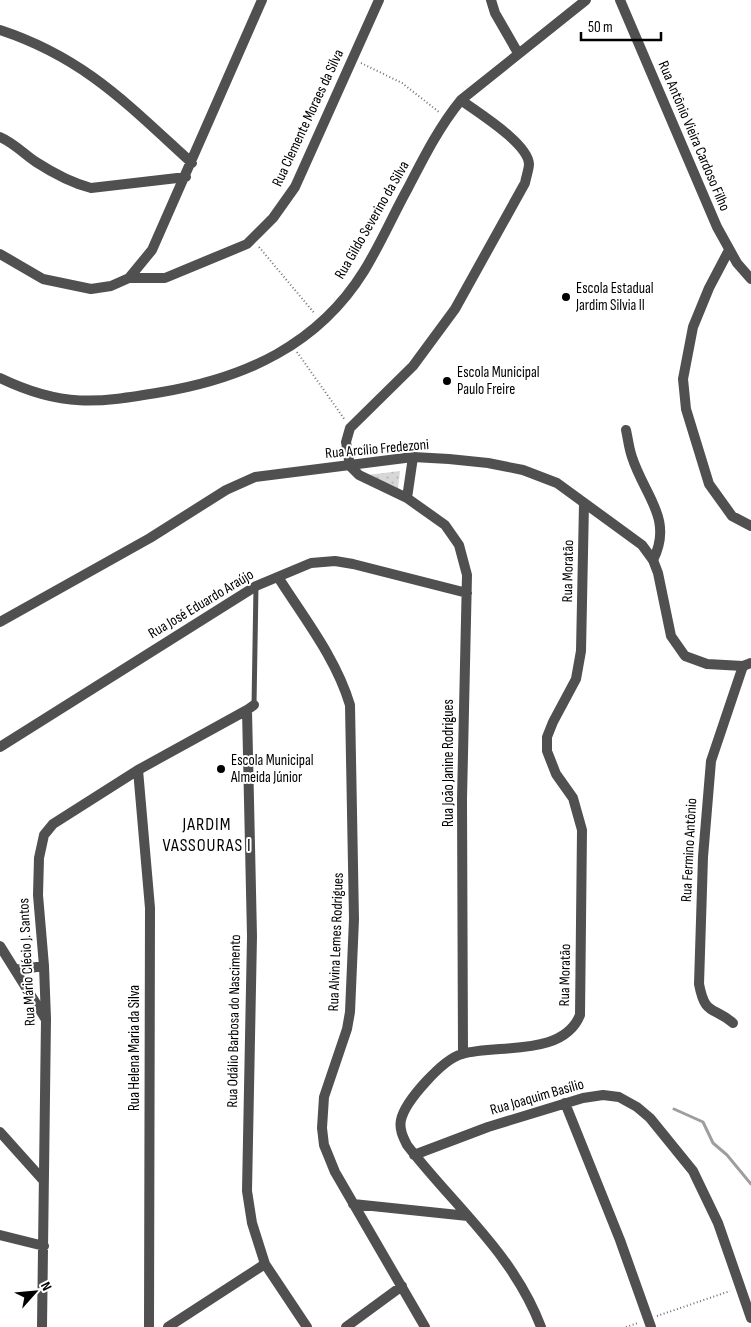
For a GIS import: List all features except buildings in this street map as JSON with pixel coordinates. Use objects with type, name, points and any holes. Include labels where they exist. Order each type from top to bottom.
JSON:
[{"type":"street","points":[[129,278],[152,250],[192,163],[262,0]]},
{"type":"street","name":"Rua Clemente Moraes da Silva","points":[[0,254],[43,279],[91,289],[110,286],[129,278],[165,278],[227,254],[252,240],[273,218],[296,187],[378,0]]},
{"type":"street","points":[[491,0],[495,13],[518,53]]},
{"type":"street","name":"Rua Gildo Severino da Silva","points":[[0,378],[47,397],[78,402],[112,401],[185,388],[232,375],[293,346],[334,310],[363,272],[447,118],[461,100],[586,0]]},
{"type":"street","name":"Rua Antônio Vieira Cardoso Filho","points":[[620,0],[717,227],[729,250],[751,279]]},
{"type":"street","points":[[0,30],[54,52],[84,69],[134,109],[192,163]]},
{"type":"street","points":[[350,466],[346,442],[350,428],[390,390],[426,350],[476,273],[525,183],[529,164],[526,153],[512,139],[461,100]]},
{"type":"street","points":[[0,137],[11,142],[36,162],[79,185],[91,188],[186,176]]},
{"type":"street","points":[[729,250],[709,288],[693,327],[683,379],[686,409],[709,484],[732,516],[751,526]]},
{"type":"street","points":[[626,430],[632,458],[654,506],[661,527],[660,545],[653,560]]},
{"type":"street","points":[[407,498],[413,457]]},
{"type":"street","name":"Rua Arcílio Fredezoni","points":[[0,622],[134,547],[226,490],[255,477],[413,457],[488,463],[523,470],[557,483],[642,545],[653,560],[658,573],[671,636],[685,656],[707,664],[747,664]]},
{"type":"street","name":"Rua João Janine Rodrigues","points":[[350,466],[369,480],[407,498],[445,525],[459,545],[467,574],[462,799],[463,1054]]},
{"type":"street","name":"Rua Moratão","points":[[541,1327],[532,1304],[503,1256],[414,1154],[401,1133],[401,1121],[404,1109],[418,1090],[452,1058],[463,1054],[523,1047],[558,1039],[569,1033],[580,1015],[582,830],[573,798],[556,774],[547,751],[547,737],[552,722],[576,679],[581,651],[584,504]]},
{"type":"street","name":"Rua José Eduardo Araújo","points":[[0,747],[256,586],[311,563],[335,561],[467,593]]},
{"type":"street","name":"Rua Alvina Lemes Rodrigues","points":[[278,577],[327,654],[345,689],[350,705],[354,918],[351,998],[347,1029],[324,1097],[322,1128],[324,1145],[335,1172],[425,1327]]},
{"type":"street","name":"Rua Fermino Antônio","points":[[733,1023],[722,1014],[714,1013],[707,1008],[699,984],[703,857],[711,761],[747,664]]},
{"type":"street","name":"Rua Mário Clécio J. Santos","points":[[42,1327],[46,1019],[38,895],[39,858],[44,835],[54,824],[138,770],[250,708]]},
{"type":"street","name":"Rua Odálio Barbosa do Nascimento","points":[[250,708],[252,936],[247,1191],[252,1223],[265,1264],[307,1327]]},
{"type":"street","name":"Rua Helena Maria da Silva","points":[[138,770],[150,908],[149,1327]]},
{"type":"street","points":[[0,946],[46,1019]]},
{"type":"street","points":[[15,970],[44,966]]},
{"type":"street","name":"Rua Joaquim Basílio","points":[[414,1154],[488,1127],[565,1104],[603,1095],[619,1097],[637,1107],[650,1118],[693,1171],[718,1223],[751,1318]]},
{"type":"street","points":[[565,1104],[620,1240],[649,1323]]},
{"type":"street","points":[[0,1132],[43,1180]]},
{"type":"street","points":[[353,1204],[468,1216]]},
{"type":"street","points":[[0,1235],[44,1246]]},
{"type":"street","points":[[168,1327],[265,1264]]},
{"type":"street","points":[[346,1327],[402,1286]]},
{"type":"lane","points":[[250,708],[256,586]]},
{"type":"path","points":[[352,59],[402,83],[447,118]]},
{"type":"path","points":[[252,240],[322,322]]},
{"type":"path","points":[[293,346],[350,428]]},
{"type":"path","points":[[626,1327],[649,1323],[740,1287]]},
{"type":"shaded area","points":[[400,471],[398,488],[367,475]]},
{"type":"waterway","points":[[674,1109],[703,1122],[713,1143],[727,1155],[751,1184]]},
{"type":"place","name":"Escola Estadual Jardim Silvia II","points":[[566,297]]},
{"type":"place","name":"Escola Municipal Paulo Freire","points":[[447,381]]},
{"type":"place","name":"Escola Municipal Almeida Júnior","points":[[221,769]]},
{"type":"district","name":"JARDIM VASSOURAS I","points":[[207,834]]}]
